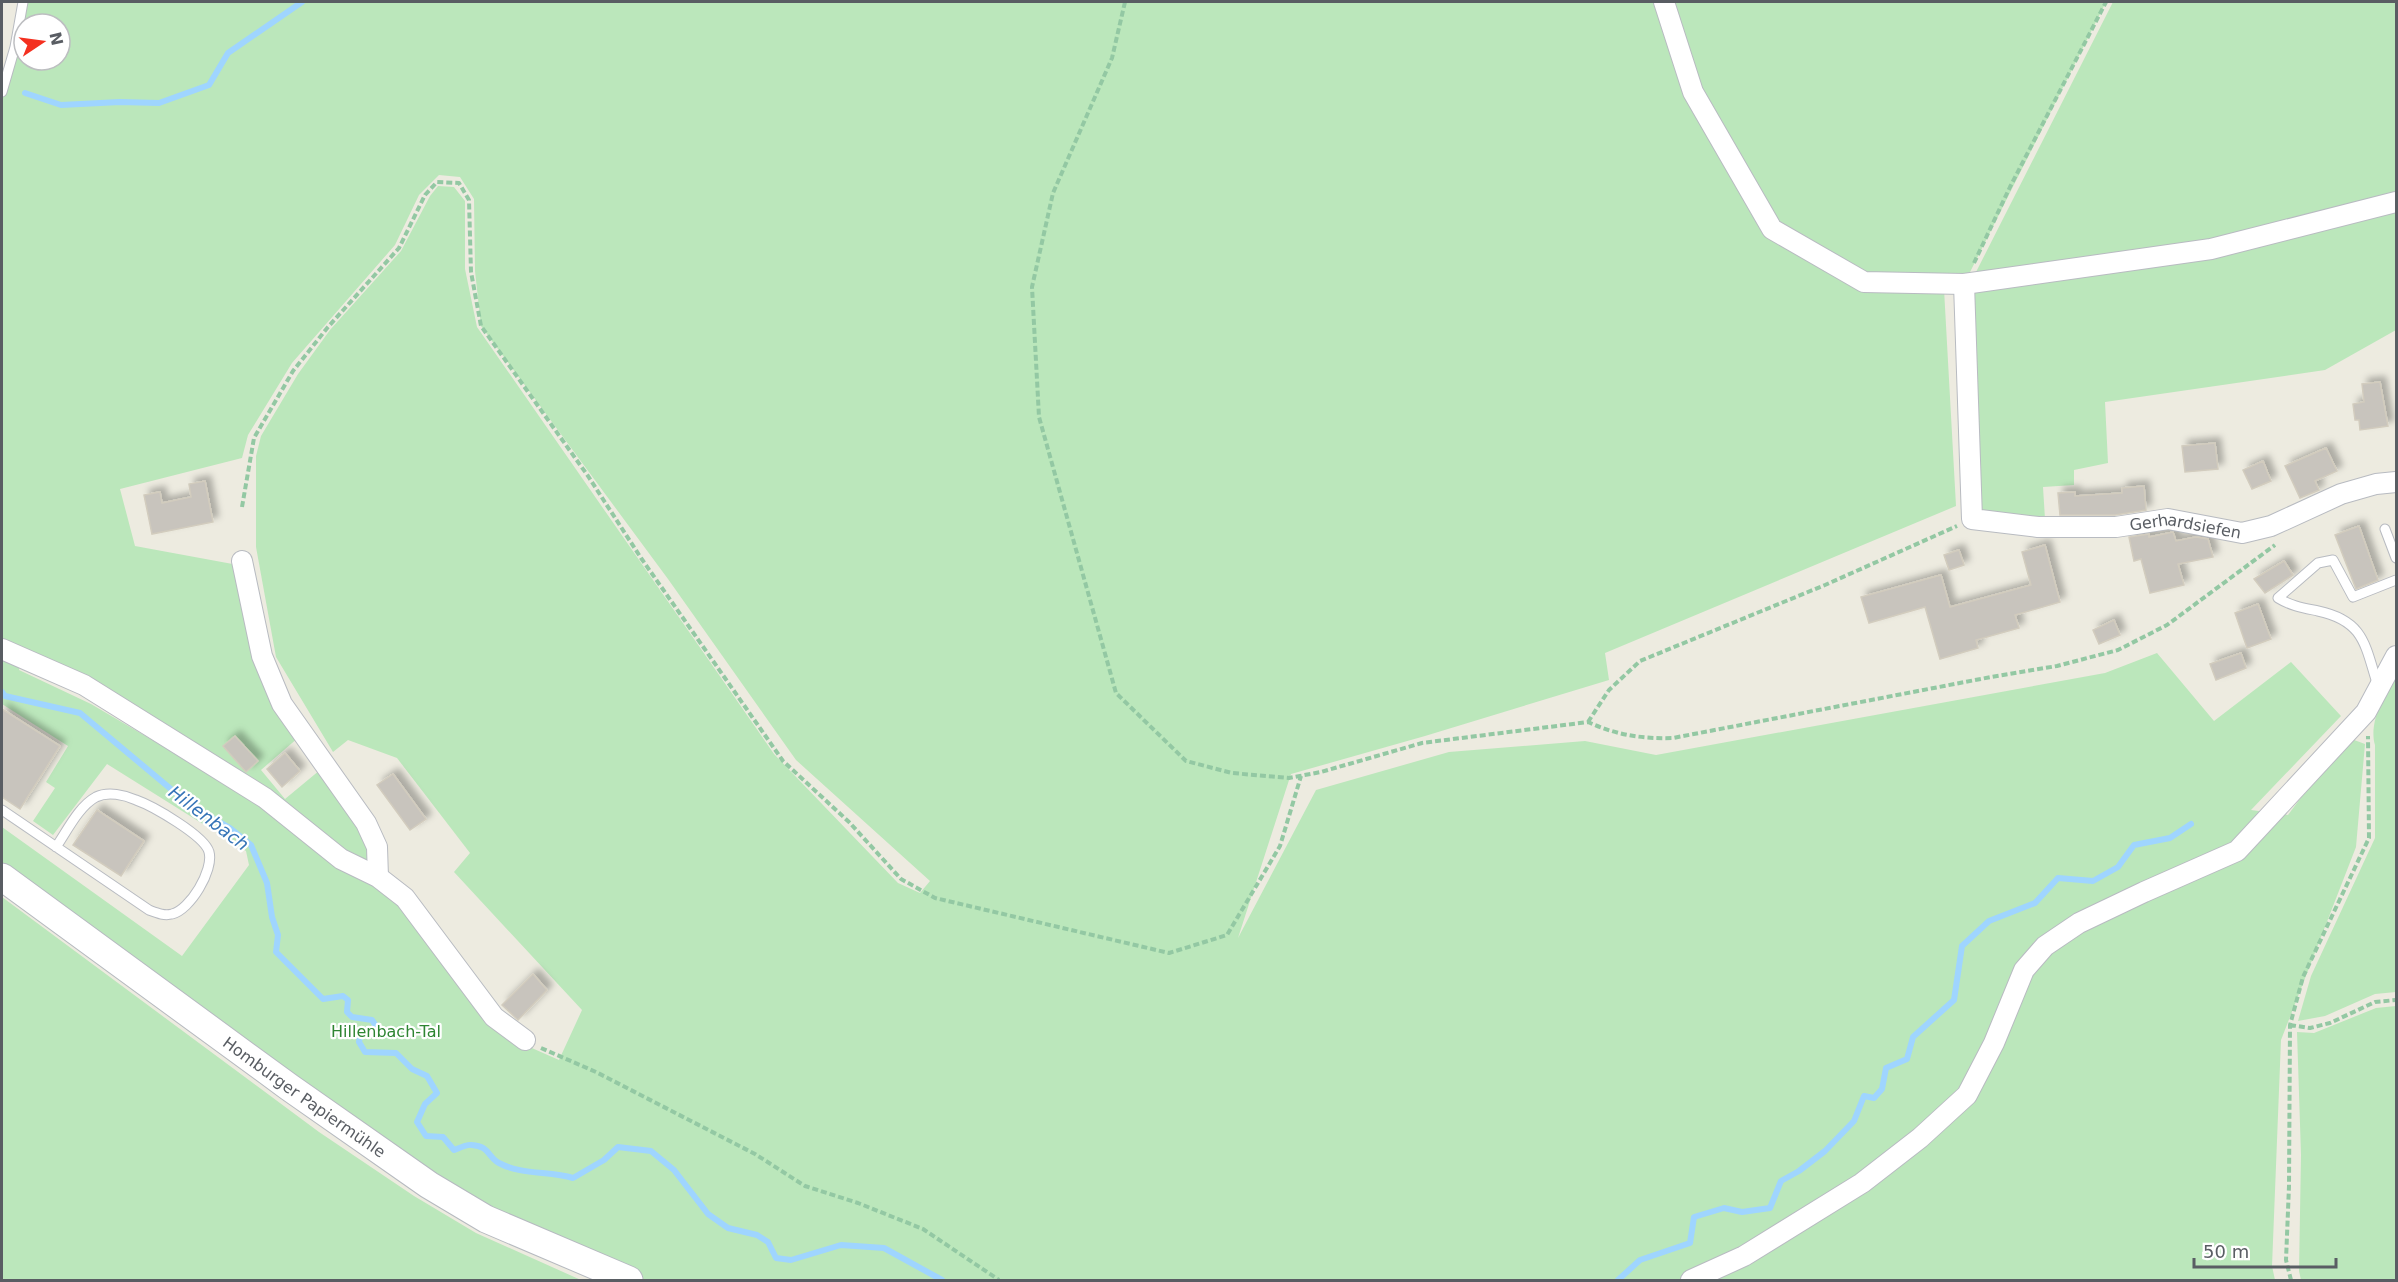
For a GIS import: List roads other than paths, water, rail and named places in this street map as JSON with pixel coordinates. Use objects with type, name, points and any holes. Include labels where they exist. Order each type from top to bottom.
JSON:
[{"type":"main road","name":"Homburger Papiermühle","points":[[2,877],[290,1087],[429,1185],[486,1219],[629,1281]]},
{"type":"street","points":[[1664,2],[1693,92],[1772,229],[1864,282],[1964,284],[2211,249],[2397,202]]},
{"type":"street","name":"Gerhardsiefen","points":[[1964,284],[1972,519],[2038,527],[2116,527],[2168,519],[2242,532],[2271,526],[2341,494],[2376,484],[2397,482]]},
{"type":"street","points":[[242,561],[262,657],[282,704],[366,823],[377,847],[378,877]]},
{"type":"street","points":[[2,649],[84,685],[265,798],[341,859],[378,877],[405,898],[494,1017],[525,1040]]},
{"type":"street","points":[[1691,1281],[1744,1256],[1862,1183],[1920,1138],[1967,1095],[1994,1043],[2024,970],[2045,946],[2090,918],[2237,851],[2366,712],[2397,656]]},
{"type":"lane","points":[[2,92],[15,47],[23,2]]},
{"type":"lane","points":[[2385,529],[2397,558]]},
{"type":"lane","points":[[2379,688],[2359,633],[2349,623],[2337,615],[2288,605],[2278,598],[2318,563],[2333,561],[2353,597],[2397,580]]},
{"type":"lane","points":[[2,810],[150,910],[161,915],[183,909],[207,876],[211,862],[209,850],[201,839],[136,800],[112,794],[97,797],[85,808],[56,846]]},
{"type":"waterway","points":[[25,93],[61,105],[159,103],[209,85],[228,53],[302,2]]},
{"type":"waterway","name":"Hillenbach","points":[[2,692],[5,696],[80,713],[190,805],[230,828],[251,845],[267,883],[272,917],[278,935],[276,952],[323,999],[343,996],[348,1000],[347,1012],[352,1017],[372,1020],[376,1026],[372,1031],[360,1036],[359,1042],[365,1052],[396,1053],[412,1069],[427,1076],[437,1093],[425,1104],[417,1122],[426,1136],[443,1137],[454,1150],[468,1145],[482,1147],[499,1163],[508,1167],[573,1178],[604,1160],[618,1147],[651,1151],[674,1170],[708,1214],[728,1228],[757,1235],[768,1242],[776,1258],[791,1260],[841,1245],[884,1248],[942,1280]]},
{"type":"waterway","points":[[1618,1280],[1640,1260],[1690,1243],[1694,1217],[1724,1208],[1742,1212],[1770,1208],[1781,1181],[1799,1171],[1825,1151],[1854,1121],[1864,1096],[1874,1098],[1882,1089],[1886,1068],[1907,1059],[1913,1037],[1954,1000],[1962,946],[1989,921],[2035,903],[2058,878],[2093,881],[2118,867],[2134,845],[2170,838],[2191,824]]},
{"type":"park label","name":"Hillenbach-Tal","points":[[386,1031]]}]
